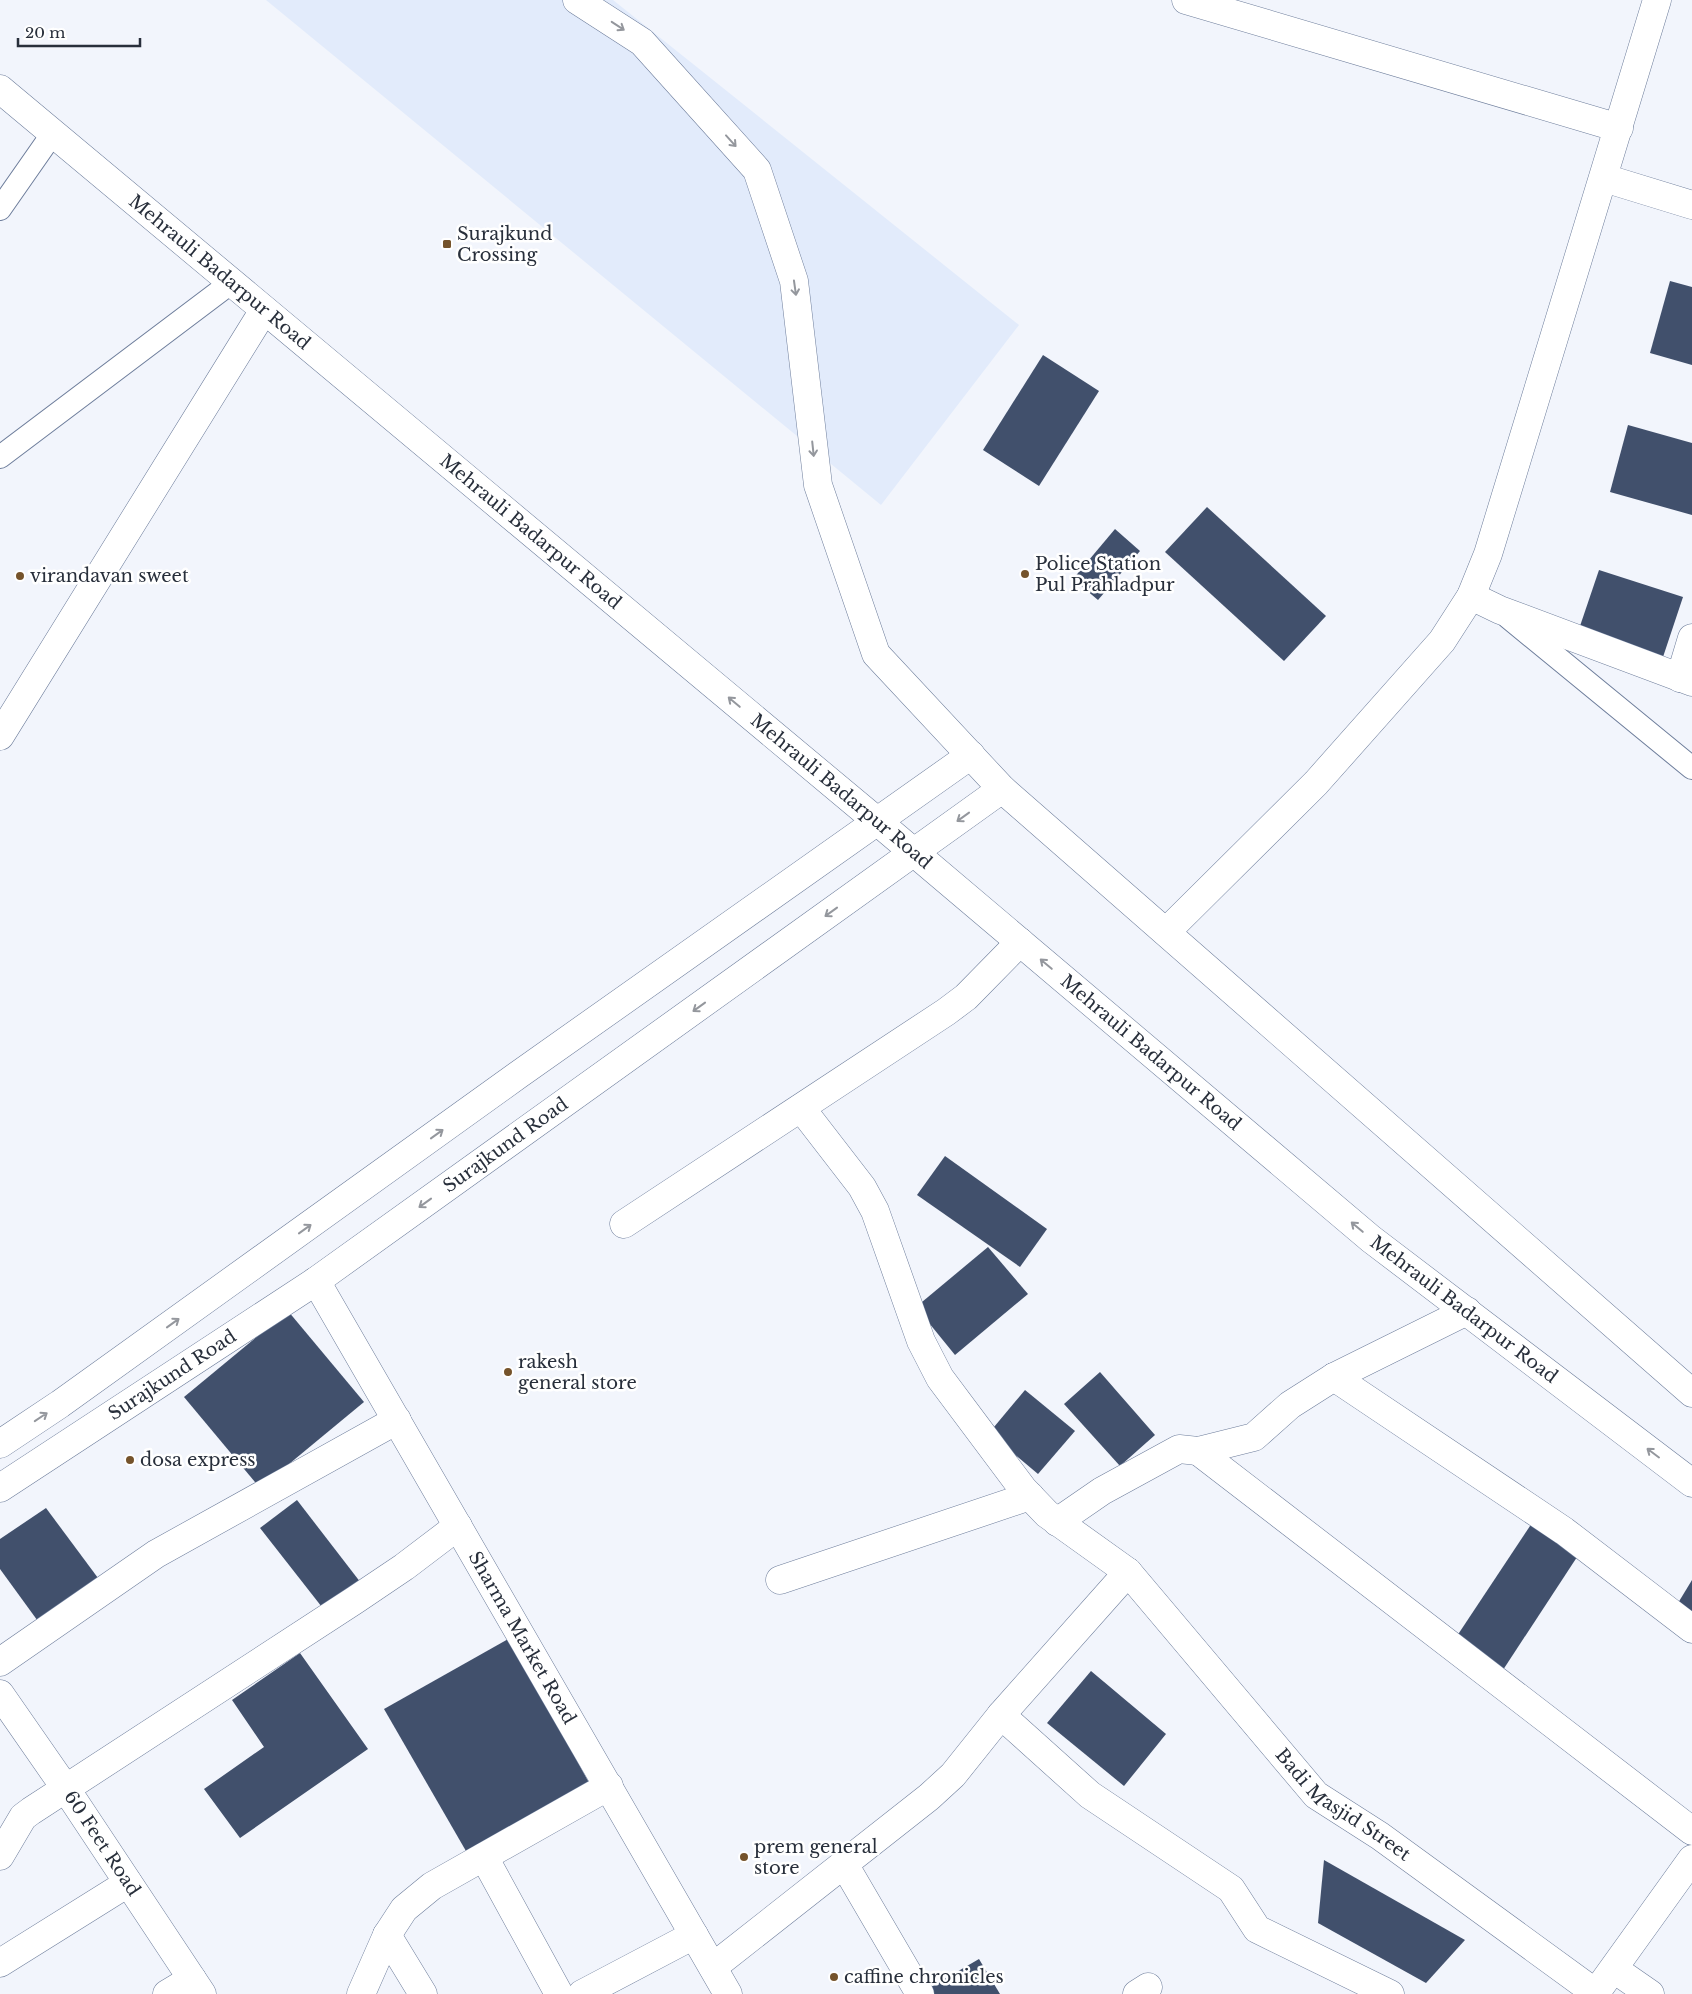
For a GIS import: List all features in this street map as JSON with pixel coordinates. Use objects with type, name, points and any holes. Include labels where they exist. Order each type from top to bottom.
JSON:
[{"type":"street","points":[[577,0],[642,42],[757,170],[794,281],[818,485],[876,654],[1002,788],[1692,1393]]},
{"type":"street","points":[[1186,0],[1619,128]]},
{"type":"street","points":[[1166,932],[1316,783],[1442,641],[1471,596],[1488,554],[1657,0]]},
{"type":"street","name":"Mehrauli Badarpur Road","points":[[0,89],[914,852],[1371,1239],[1692,1483]]},
{"type":"street","points":[[1604,178],[1692,205]]},
{"type":"street","points":[[0,736],[264,310]]},
{"type":"street","points":[[1471,596],[1500,610],[1686,680],[1692,638]]},
{"type":"street","points":[[0,1444],[76,1393],[518,1076],[971,755]]},
{"type":"street","name":"Surajkund Road","points":[[0,1488],[316,1281],[1002,788]]},
{"type":"street","points":[[624,1224],[946,1012],[966,997],[1020,942]]},
{"type":"street","name":"Badi Masjid Street","points":[[801,1108],[849,1168],[875,1211],[921,1341],[940,1378],[1030,1496],[1057,1522],[1128,1572],[1316,1795],[1380,1836],[1596,1994]]},
{"type":"street","name":"Sharma Market Road","points":[[316,1281],[728,1994]]},
{"type":"street","points":[[1057,1522],[1102,1491],[1179,1449],[1198,1451],[1254,1437],[1290,1405],[1334,1376],[1467,1312]]},
{"type":"street","points":[[1334,1376],[1564,1531],[1692,1629]]},
{"type":"street","points":[[0,1662],[156,1554],[397,1420]]},
{"type":"street","points":[[1198,1451],[1692,1831]]},
{"type":"street","points":[[780,1580],[1030,1496]]},
{"type":"street","points":[[0,1856],[23,1817],[363,1595],[458,1526]]},
{"type":"street","points":[[713,1967],[953,1775],[1001,1714],[1128,1572]]},
{"type":"street","name":"60 Feet Road","points":[[0,1694],[66,1789],[197,1986]]},
{"type":"street","points":[[1001,1714],[1090,1794],[1230,1889],[1258,1929],[1390,1994]]},
{"type":"street","points":[[361,1994],[387,1935],[404,1909],[432,1886],[609,1786]]},
{"type":"street","points":[[484,1857],[559,1994]]},
{"type":"street","points":[[1596,1994],[1614,1969],[1683,1889],[1692,1859]]},
{"type":"street","points":[[844,1864],[920,1994]]},
{"type":"street","points":[[0,1963],[128,1883]]},
{"type":"street","points":[[387,1935],[423,1994]]},
{"type":"street","points":[[582,1994],[694,1936]]},
{"type":"street","points":[[1614,1969],[1650,1994]]},
{"type":"street","points":[[166,1994],[197,1986]]},
{"type":"lane","points":[[0,210],[53,133]]},
{"type":"lane","points":[[0,457],[232,282]]},
{"type":"lane","points":[[1500,610],[1692,768]]},
{"type":"shaded area","points":[[266,0],[613,0],[1019,325],[881,505]]},
{"type":"building","points":[[1670,281],[1692,287],[1692,365],[1650,353]]},
{"type":"building","points":[[1043,355],[1099,391],[1039,486],[983,450]]},
{"type":"building","points":[[1628,425],[1692,443],[1692,515],[1610,492]]},
{"type":"building","points":[[1207,507],[1326,616],[1284,661],[1165,552]]},
{"type":"building","points":[[1115,529],[1140,551],[1098,600],[1073,579]]},
{"type":"building","points":[[1599,570],[1683,597],[1663,657],[1579,629]]},
{"type":"building","points":[[945,1156],[1047,1229],[1020,1267],[917,1195]]},
{"type":"building","points":[[988,1247],[1028,1294],[955,1355],[916,1307]]},
{"type":"building","points":[[288,1311],[364,1402],[260,1488],[184,1397]]},
{"type":"building","points":[[1100,1372],[1155,1435],[1120,1466],[1064,1404]]},
{"type":"building","points":[[1025,1390],[1075,1431],[1038,1474],[989,1433]]},
{"type":"building","points":[[297,1500],[361,1583],[325,1611],[260,1528]]},
{"type":"building","points":[[46,1508],[98,1578],[40,1624],[0,1569],[0,1539]]},
{"type":"building","points":[[1532,1523],[1579,1554],[1501,1673],[1453,1642]]},
{"type":"building","points":[[1692,1580],[1692,1618],[1675,1608]]},
{"type":"building","points":[[510,1638],[593,1790],[470,1858],[384,1709]]},
{"type":"building","points":[[300,1653],[368,1749],[240,1838],[204,1789],[264,1747],[232,1700]]},
{"type":"building","points":[[1091,1671],[1166,1734],[1124,1786],[1047,1723]]},
{"type":"building","points":[[1324,1860],[1465,1940],[1426,1983],[1318,1923]]},
{"type":"building","points":[[979,1959],[1000,1994],[933,1994],[929,1988]]},
{"type":"place","name":"Surajkund Crossing","points":[[447,244]]},
{"type":"place","name":"Police Station Pul Prahladpur","points":[[1025,574]]},
{"type":"place","name":"virandavan sweet","points":[[20,576]]},
{"type":"place","name":"rakesh general store","points":[[508,1372]]},
{"type":"place","name":"dosa express","points":[[130,1460]]},
{"type":"place","name":"prem general store","points":[[744,1857]]},
{"type":"place","name":"caffine chronicles","points":[[834,1977]]}]
